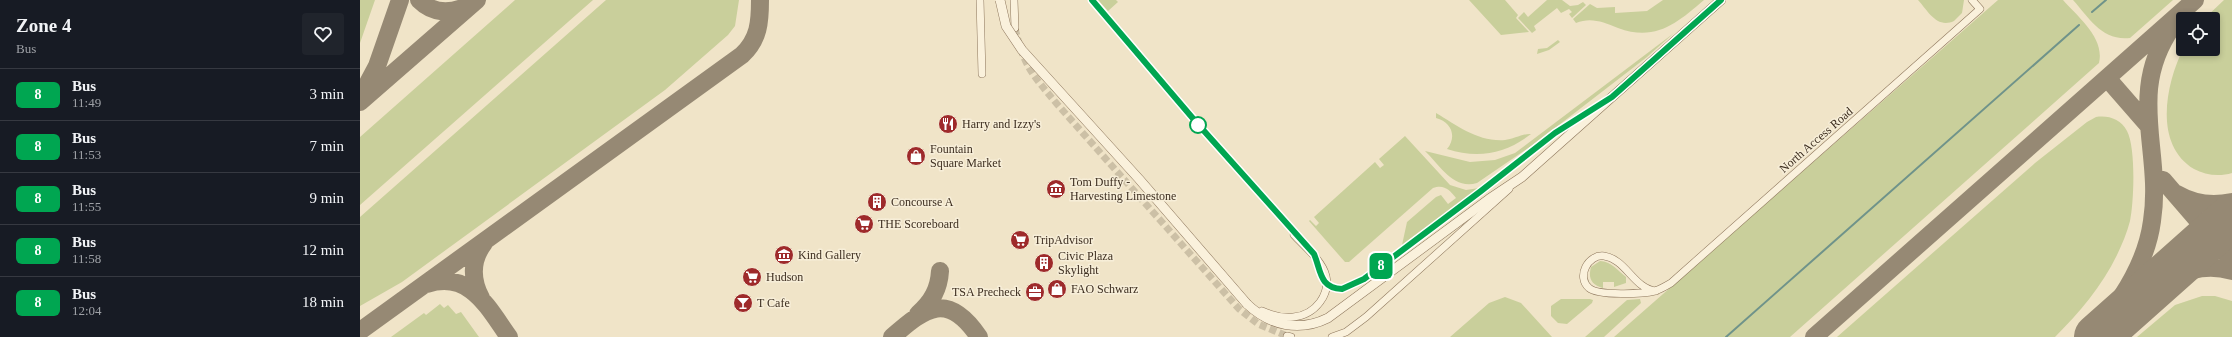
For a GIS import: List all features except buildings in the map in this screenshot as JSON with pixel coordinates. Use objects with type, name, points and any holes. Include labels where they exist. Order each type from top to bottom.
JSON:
[{"type":"street","points":[[980,0],[982,74]]},
{"type":"street","points":[[1000,0],[1006,26],[1022,50],[1139,179],[1247,304],[1264,318],[1288,325],[1310,325],[1333,315],[1489,199],[1522,178]]},
{"type":"street","points":[[1014,0],[1015,28]]},
{"type":"street","points":[[1332,337],[1346,332],[1366,318],[1721,0]]},
{"type":"street","name":"North Access Road","points":[[1656,291],[1645,289],[1615,261],[1603,256],[1597,257],[1587,264],[1584,274],[1585,285],[1590,289],[1601,293],[1656,291],[1671,283],[1980,9],[1972,0]]},
{"type":"street","points":[[1247,304],[1266,313],[1289,318],[1309,312],[1322,298],[1327,285],[1324,270],[1294,235]]},
{"type":"green space","points":[[360,0],[375,0],[360,43]]},
{"type":"green space","points":[[515,0],[593,0],[360,205],[360,137]]},
{"type":"green space","points":[[606,0],[739,0],[735,26],[728,35],[665,90],[402,282],[360,306],[360,217]]},
{"type":"green space","points":[[1098,0],[1116,0],[1118,2],[1108,11]]},
{"type":"green space","points":[[1469,0],[1505,0],[1518,15],[1516,18],[1529,32],[1501,35]]},
{"type":"green space","points":[[1547,0],[1562,0],[1570,6],[1578,5],[1583,2],[1586,5],[1572,18],[1569,14],[1572,12],[1569,9],[1561,13],[1557,8],[1534,26],[1536,30],[1532,33],[1518,18],[1524,12],[1528,17]]},
{"type":"green space","points":[[1663,0],[1704,0],[1675,23],[1665,28],[1644,33],[1631,32],[1592,20],[1576,23],[1573,19],[1590,4],[1597,8],[1615,7],[1615,13],[1647,11]]},
{"type":"green space","points":[[1918,0],[1964,0],[1962,13],[1954,21],[1943,23],[1933,18]]},
{"type":"green space","points":[[1998,0],[2063,0],[2089,28],[2098,45],[2100,54],[2099,63],[1790,337],[1614,337]]},
{"type":"green space","points":[[2073,0],[2173,0],[2130,38],[2120,38],[2112,36],[2097,27]]},
{"type":"green space","points":[[2224,0],[2232,0],[2232,173],[2217,175],[2198,171],[2181,158],[2173,145],[2168,129],[2167,113],[2168,96],[2180,56],[2220,56],[2220,12],[2211,12]]},
{"type":"green space","points":[[1674,33],[1647,57],[1537,142],[1477,183],[1468,184],[1454,180],[1425,151],[1470,162],[1495,160],[1515,153]]},
{"type":"green space","points":[[1558,40],[1560,42],[1549,50],[1537,54],[1538,49],[1547,48]]},
{"type":"green space","points":[[1436,113],[1460,128],[1477,136],[1495,140],[1505,140],[1531,134],[1511,146],[1491,153],[1470,154],[1458,152],[1447,149],[1452,140],[1451,130],[1446,123],[1436,118]]},
{"type":"green space","points":[[2096,117],[2110,117],[2118,121],[2127,131],[2130,139],[2133,175],[2130,221],[2117,255],[2104,278],[2081,309],[2055,337],[1837,337],[2035,163],[2087,122]]},
{"type":"green space","points":[[1405,136],[1450,185],[1466,190],[1479,188],[1402,245],[1407,222],[1436,197],[1441,195],[1448,204],[1456,198],[1444,187],[1433,188],[1349,262],[1345,262],[1309,221],[1310,220],[1316,226],[1319,223],[1314,217],[1375,162],[1380,168],[1384,165],[1379,159]]},
{"type":"green space","points":[[1600,261],[1611,264],[1617,269],[1626,277],[1626,283],[1614,287],[1614,282],[1603,282],[1603,288],[1593,283],[1590,278],[1591,267]]},
{"type":"green space","points":[[2202,296],[2215,296],[2232,301],[2232,337],[2137,337],[2175,305]]},
{"type":"green space","points":[[1505,297],[1521,303],[1552,337],[1450,337],[1489,303]]},
{"type":"green space","points":[[1561,299],[1593,300],[1592,303],[1567,324],[1558,323],[1551,316],[1551,306]]},
{"type":"green space","points":[[1640,299],[1641,303],[1604,337],[1585,337],[1627,300]]},
{"type":"green space","points":[[440,304],[444,308],[448,305],[456,314],[461,312],[479,337],[391,337],[424,313],[426,315]]},
{"type":"waterway","points":[[2092,12],[2106,0]]},
{"type":"waterway","points":[[1726,337],[2079,25]]},
{"type":"taxiway","points":[[362,94],[377,66],[400,0]]},
{"type":"taxiway","points":[[419,0],[430,8],[442,11],[461,9],[467,6]]},
{"type":"taxiway","points":[[360,102],[477,0]]},
{"type":"taxiway","points":[[360,331],[742,55],[752,43],[757,30],[760,16],[760,0]]},
{"type":"taxiway","points":[[1814,337],[2195,0]]},
{"type":"taxiway","points":[[2090,337],[2111,312],[2130,284],[2144,254],[2149,238],[2154,195],[2148,99],[2151,75],[2158,51],[2172,27]]},
{"type":"taxiway","points":[[2107,78],[2148,125]]},
{"type":"taxiway","points":[[2163,180],[2232,260]]},
{"type":"taxiway","points":[[2177,194],[2197,202],[2211,204],[2232,202]]},
{"type":"taxiway","points":[[481,298],[475,284],[474,270],[477,256],[484,243]]},
{"type":"taxiway","points":[[2108,330],[2149,293],[2180,274],[2196,269],[2213,268],[2232,271]]},
{"type":"taxiway","points":[[918,314],[934,295],[938,284],[940,271]]},
{"type":"taxiway","points":[[427,284],[442,281],[455,282],[466,287],[476,294],[485,304],[509,337]]},
{"type":"taxiway","points":[[892,337],[916,318],[937,308],[947,309],[957,313],[968,323],[979,337]]},
{"type":"runway","points":[[2097,337],[2232,217]]},
{"type":"tunnel","points":[[1015,28],[1022,52],[1030,69],[1057,104],[1239,309],[1258,324],[1287,336]]},
{"type":"bus line","name":"8","points":[[1092,0],[1196,122],[1314,254],[1318,264],[1319,273],[1324,282],[1337,289],[1342,289],[1348,288],[1364,279],[1555,133],[1612,97],[1721,0]]},
{"type":"place","name":"Harry and Izzy's","points":[[948,124]]},
{"type":"place","name":"Fountain Square Market","points":[[916,156]]},
{"type":"place","name":"Tom Duffy - Harvesting Limestone","points":[[1056,189]]},
{"type":"place","name":"Concourse A","points":[[877,202]]},
{"type":"place","name":"THE Scoreboard","points":[[864,224]]},
{"type":"place","name":"TripAdvisor","points":[[1020,240]]},
{"type":"place","name":"Kind Gallery","points":[[784,255]]},
{"type":"place","name":"Civic Plaza Skylight","points":[[1044,263]]},
{"type":"place","name":"Hudson","points":[[752,277]]},
{"type":"place","name":"FAO Schwarz","points":[[1057,289]]},
{"type":"place","name":"TSA Precheck","points":[[1035,292]]},
{"type":"place","name":"T Cafe","points":[[743,303]]}]
